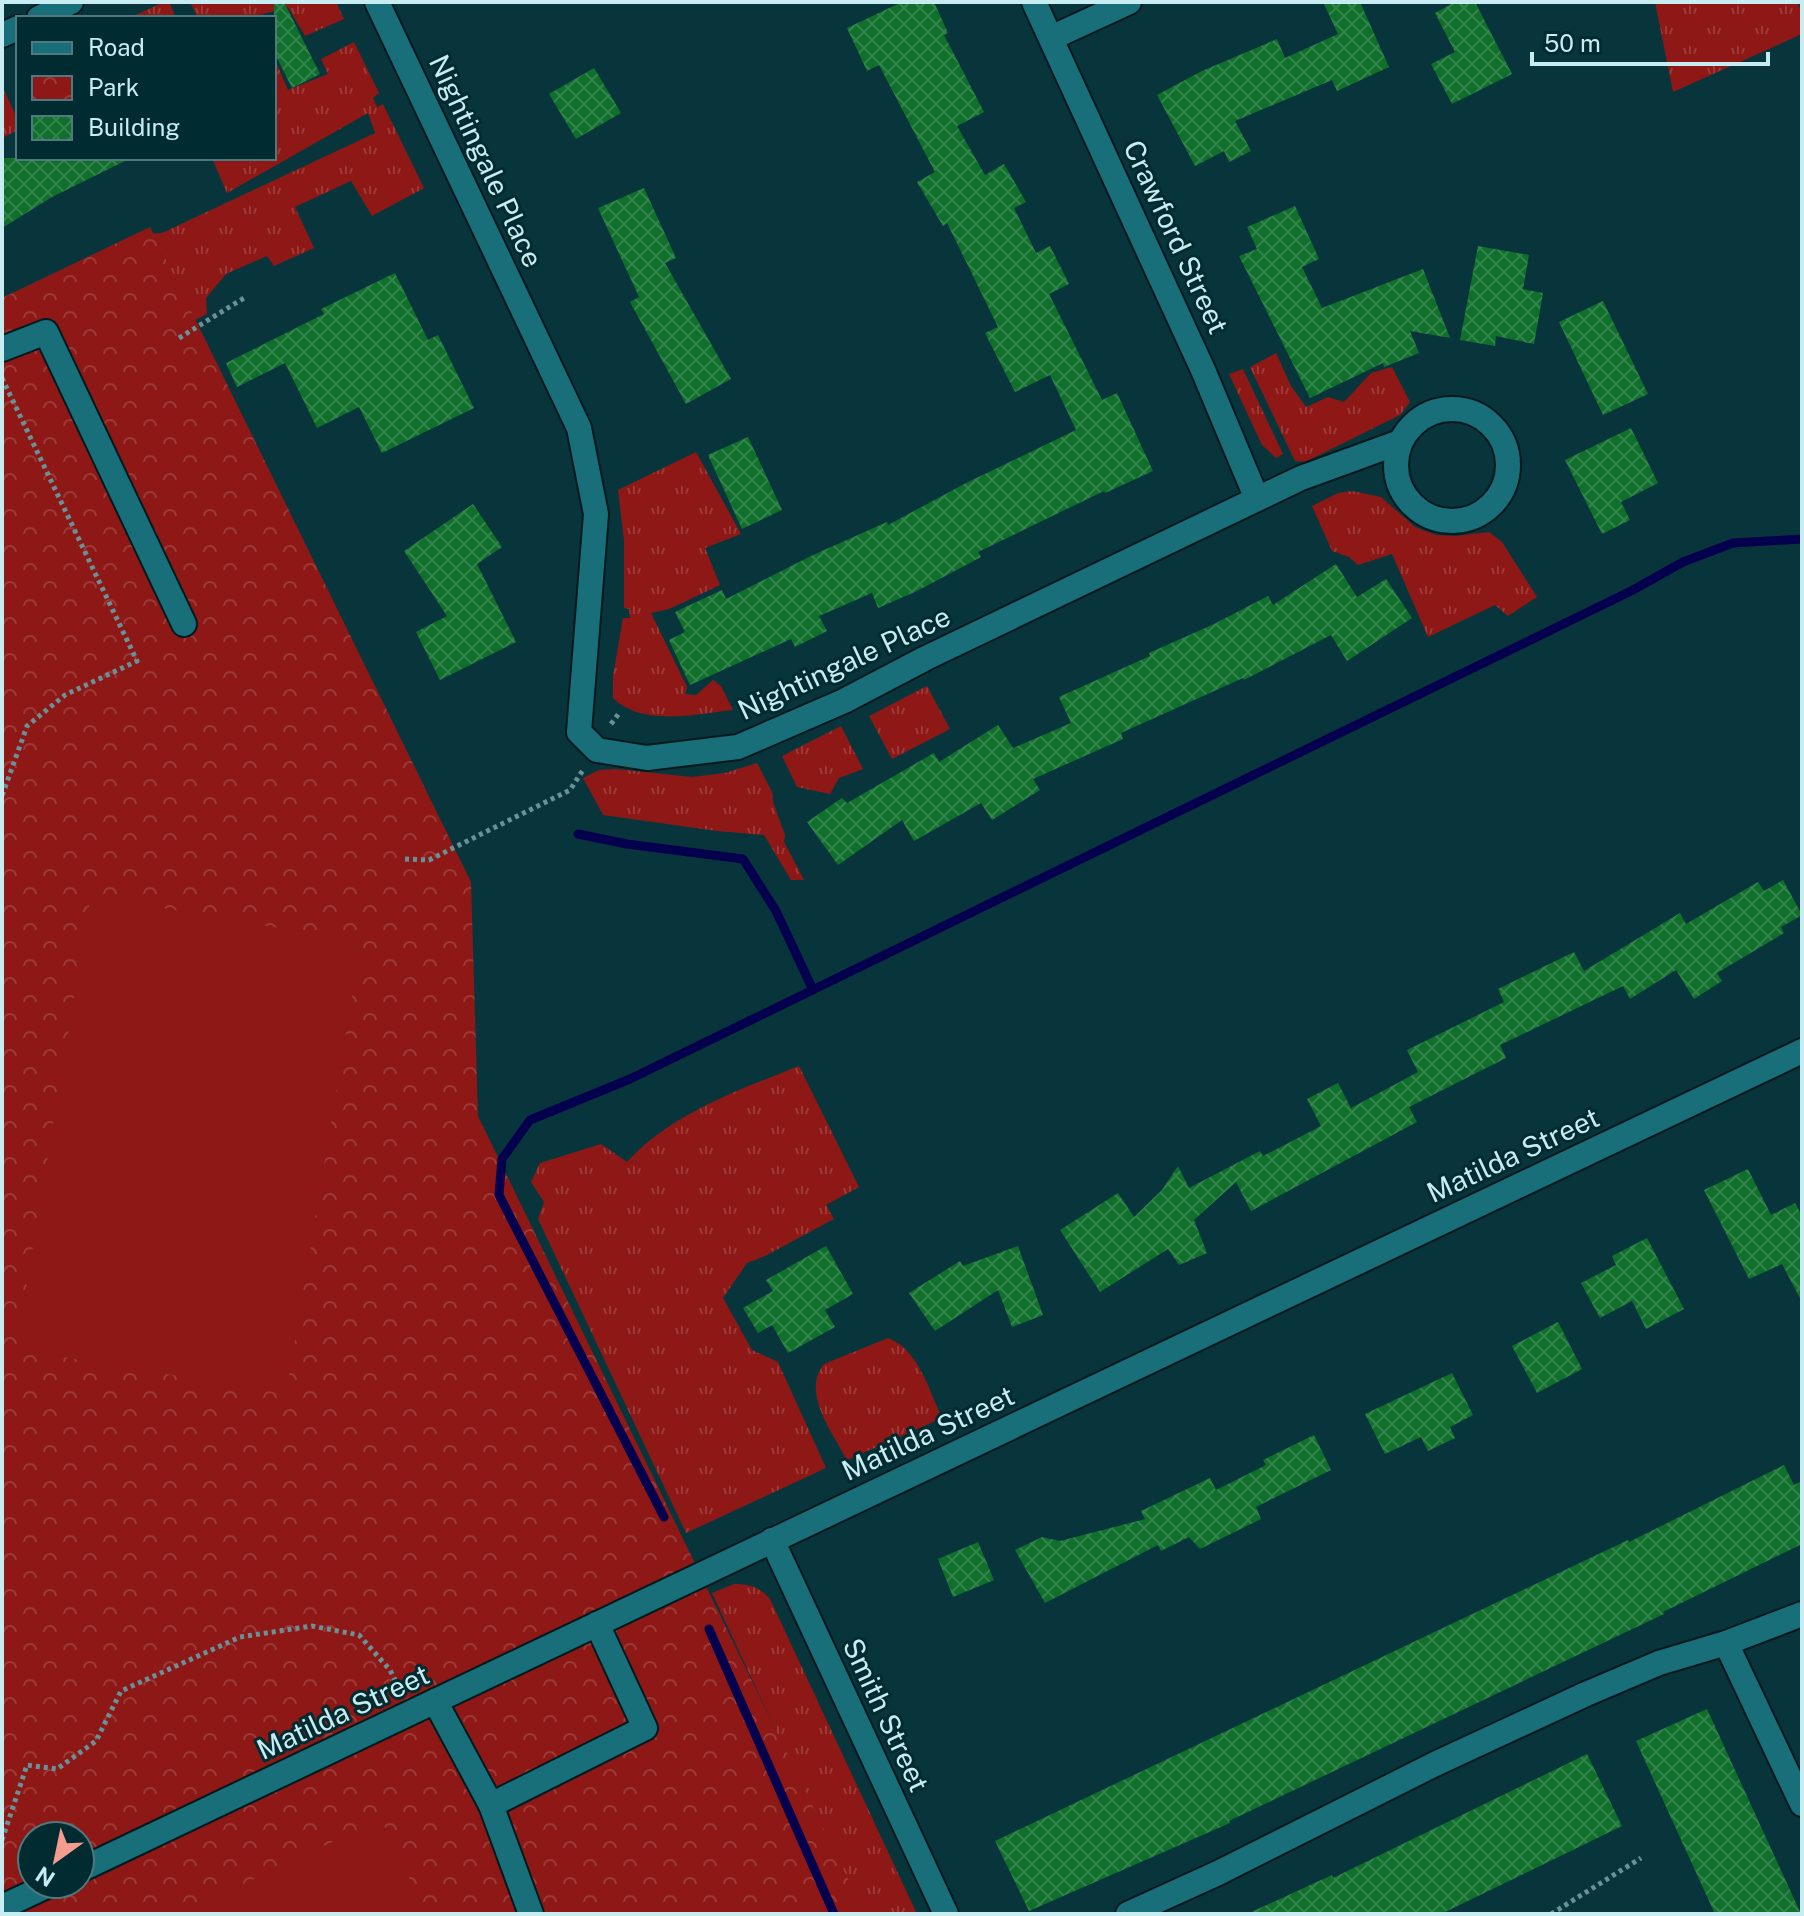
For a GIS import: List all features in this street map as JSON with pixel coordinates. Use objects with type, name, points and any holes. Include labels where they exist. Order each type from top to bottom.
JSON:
[{"type":"street","points":[[39,12],[71,2]]},
{"type":"street","name":"Nightingale Place","points":[[377,2],[579,428],[596,514],[579,732],[597,750],[647,758],[738,747],[844,701],[926,658],[1301,478],[1400,442]]},
{"type":"street","name":"Crawford Street","points":[[1034,2],[1198,357],[1257,499]]},
{"type":"street","points":[[1051,38],[1129,2]]},
{"type":"street","points":[[2,349],[46,332],[184,624]]},
{"type":"street","points":[[1452,409],[1474,413],[1490,424],[1502,439],[1508,468],[1504,487],[1498,498],[1484,511],[1466,520],[1442,521],[1424,514],[1409,501],[1398,480],[1396,461],[1400,442],[1416,422],[1432,413],[1452,409]]},
{"type":"street","name":"Matilda Street","points":[[96,1862],[1802,1051]]},
{"type":"street","name":"Smith Street","points":[[772,1540],[946,1914]]},
{"type":"street","points":[[1128,1914],[1586,1694],[1659,1663],[1726,1643],[1802,1614]]},
{"type":"street","points":[[491,1805],[645,1728],[597,1624]]},
{"type":"street","points":[[1726,1643],[1802,1804]]},
{"type":"street","points":[[435,1701],[491,1805],[531,1914]]},
{"type":"path","points":[[179,338],[244,298]]},
{"type":"path","points":[[2,378],[137,661],[65,695],[27,726],[2,796]]},
{"type":"path","points":[[405,859],[429,860],[570,790],[620,712]]},
{"type":"path","points":[[2,1840],[27,1765],[57,1769],[96,1741],[121,1691],[240,1637],[312,1626],[359,1635],[390,1670],[412,1712]]},
{"type":"path","points":[[1551,1914],[1641,1858]]},
{"type":"green space","points":[[169,2],[175,16],[133,16]]},
{"type":"green space","points":[[190,2],[336,2],[344,19],[305,36],[288,7],[257,16],[197,16]]},
{"type":"green space","points":[[1655,2],[1796,2],[1802,11],[1802,34],[1673,92]]},
{"type":"green space","points":[[354,42],[379,93],[373,98],[377,107],[383,104],[424,188],[372,216],[351,181],[295,207],[314,248],[274,266],[267,256],[226,274],[206,298],[207,314],[176,330],[145,234],[162,233],[375,133],[368,113],[227,193],[213,160],[276,160],[276,62],[288,90],[328,74],[321,59]]},
{"type":"green space","points":[[2,86],[16,116],[16,131],[2,138]]},
{"type":"green space","points":[[150,227],[471,882],[478,1116],[865,1914],[2,1914],[2,298]]},
{"type":"green space","points":[[1276,353],[1291,386],[1306,407],[1328,397],[1344,402],[1371,373],[1392,367],[1410,402],[1400,415],[1305,462],[1295,461],[1250,367]]},
{"type":"green space","points":[[1243,369],[1283,454],[1276,458],[1262,445],[1229,374]]},
{"type":"green space","points":[[696,452],[741,534],[705,548],[720,585],[669,609],[651,613],[687,687],[685,694],[696,695],[713,680],[721,686],[733,710],[686,716],[654,716],[625,707],[613,698],[613,676],[623,618],[630,618],[629,609],[624,608],[624,540],[618,490]]},
{"type":"green space","points":[[1352,491],[1381,497],[1415,527],[1436,535],[1489,532],[1502,542],[1537,597],[1508,616],[1495,605],[1428,637],[1392,554],[1358,565],[1349,557],[1332,551],[1312,506],[1338,493]]},
{"type":"green space","points":[[927,686],[950,729],[892,759],[869,716]]},
{"type":"green space","points":[[841,726],[863,769],[839,778],[830,794],[797,787],[782,756]]},
{"type":"green space","points":[[757,763],[773,794],[785,835],[784,842],[804,880],[791,880],[764,835],[603,815],[583,778],[599,770],[616,769],[692,777],[725,773]]},
{"type":"green space","points":[[91,896],[361,942],[286,1394],[16,1349]]},
{"type":"green space","points":[[799,1066],[859,1187],[826,1205],[834,1219],[747,1263],[723,1298],[752,1350],[778,1362],[826,1468],[686,1533],[538,1219],[544,1202],[531,1182],[540,1163],[601,1144],[627,1162],[685,1116]]},
{"type":"green space","points":[[888,1338],[898,1343],[915,1361],[942,1418],[847,1460],[817,1400],[818,1375],[824,1364]]},
{"type":"green space","points":[[734,1584],[754,1587],[770,1599],[917,1914],[861,1914],[712,1593]]},
{"type":"green space","points":[[381,1819],[426,1914],[180,1914]]},
{"type":"building","points":[[274,2],[284,2],[320,74],[292,88],[276,56]]},
{"type":"building","points":[[902,2],[934,2],[948,33],[944,35],[984,112],[957,126],[985,175],[1004,164],[1026,202],[1014,208],[1036,253],[1050,246],[1069,284],[1049,294],[1102,400],[1117,393],[1153,471],[1104,491],[978,552],[981,557],[917,591],[878,608],[872,593],[819,616],[827,631],[795,647],[791,639],[690,685],[669,640],[685,632],[675,612],[722,590],[726,599],[813,555],[887,522],[888,525],[1076,430],[1050,375],[1015,392],[985,333],[998,327],[947,223],[943,226],[917,182],[935,172],[879,65],[867,71],[847,28]]},
{"type":"building","points":[[1323,2],[1360,2],[1389,67],[1337,91],[1332,80],[1235,121],[1251,151],[1229,162],[1224,151],[1195,166],[1157,95],[1202,71],[1277,39],[1285,58],[1338,34]]},
{"type":"building","points":[[1455,2],[1475,2],[1512,74],[1452,104],[1431,64],[1455,52],[1435,13]]},
{"type":"building","points":[[594,68],[621,113],[576,139],[549,94]]},
{"type":"building","points":[[2,158],[127,160],[52,197],[2,228]]},
{"type":"building","points":[[644,188],[676,258],[665,263],[731,379],[686,404],[630,302],[639,297],[598,208]]},
{"type":"building","points":[[1295,206],[1319,259],[1302,267],[1322,308],[1423,269],[1450,338],[1410,331],[1419,353],[1384,367],[1383,363],[1310,398],[1239,256],[1257,249],[1247,227]]},
{"type":"building","points":[[1478,246],[1529,255],[1523,289],[1543,293],[1534,344],[1496,336],[1495,346],[1460,340]]},
{"type":"building","points":[[395,273],[428,340],[438,335],[474,408],[382,453],[359,407],[317,428],[285,363],[237,387],[226,363],[324,314],[321,309]]},
{"type":"building","points":[[1603,301],[1648,394],[1603,415],[1559,322]]},
{"type":"building","points":[[1631,428],[1658,483],[1621,502],[1630,520],[1602,534],[1565,460]]},
{"type":"building","points":[[748,437],[782,510],[742,529],[708,455]]},
{"type":"building","points":[[473,504],[502,547],[477,564],[516,642],[440,680],[416,632],[447,616],[404,551]]},
{"type":"building","points":[[1336,564],[1357,597],[1386,579],[1412,618],[1347,661],[1331,635],[1244,680],[1121,733],[1123,739],[1033,779],[1040,790],[992,820],[981,803],[914,841],[902,820],[838,865],[807,822],[842,798],[847,803],[934,753],[939,762],[998,725],[1013,748],[1071,723],[1059,697],[1150,656],[1149,653],[1268,596],[1273,605]]},
{"type":"building","points":[[1783,880],[1802,915],[1781,927],[1784,933],[1717,973],[1722,981],[1694,999],[1676,970],[1630,999],[1623,986],[1500,1045],[1506,1058],[1409,1107],[1417,1122],[1251,1211],[1236,1182],[1194,1220],[1207,1253],[1179,1265],[1168,1249],[1100,1292],[1060,1230],[1118,1193],[1134,1217],[1162,1190],[1178,1166],[1189,1188],[1260,1151],[1263,1156],[1321,1126],[1307,1099],[1338,1083],[1351,1108],[1418,1072],[1407,1050],[1504,1002],[1498,989],[1574,952],[1584,971],[1680,913],[1686,924],[1758,882],[1764,891]]},
{"type":"building","points":[[1748,1169],[1771,1215],[1795,1203],[1802,1216],[1802,1302],[1782,1264],[1749,1279],[1704,1190]]},
{"type":"building","points":[[1647,1238],[1684,1309],[1646,1329],[1632,1301],[1600,1318],[1581,1283],[1616,1265],[1612,1256]]},
{"type":"building","points":[[826,1246],[853,1294],[825,1310],[835,1327],[788,1353],[772,1325],[758,1333],[743,1308],[773,1291],[766,1280]]},
{"type":"building","points":[[1018,1246],[1043,1315],[1012,1327],[998,1290],[935,1331],[909,1293],[960,1261],[963,1266]]},
{"type":"building","points":[[1558,1322],[1582,1369],[1537,1393],[1512,1346]]},
{"type":"building","points":[[1452,1373],[1473,1415],[1450,1427],[1455,1438],[1428,1451],[1421,1437],[1385,1454],[1365,1414]]},
{"type":"building","points":[[1314,1435],[1331,1470],[1256,1507],[1261,1519],[1200,1549],[1189,1537],[1161,1551],[1158,1545],[1045,1603],[1015,1550],[1042,1537],[1060,1541],[1145,1519],[1141,1511],[1210,1478],[1216,1490],[1266,1465],[1263,1460]]},
{"type":"building","points":[[1784,1465],[1794,1485],[1802,1481],[1802,1544],[1664,1614],[1230,1823],[1029,1911],[995,1841],[1629,1542]]},
{"type":"building","points":[[978,1542],[994,1580],[953,1597],[938,1559]]},
{"type":"building","points":[[1707,1709],[1801,1914],[1715,1914],[1636,1741]]},
{"type":"building","points":[[1587,1754],[1622,1826],[1441,1914],[1247,1914],[1332,1875],[1333,1878]]},
{"type":"waterway","points":[[664,1517],[499,1195],[502,1159],[530,1120],[630,1079],[1633,590],[1683,562],[1733,543],[1802,539]]},
{"type":"waterway","points":[[578,834],[627,844],[743,859],[776,911],[813,990]]},
{"type":"waterway","points":[[709,1629],[834,1914]]}]
